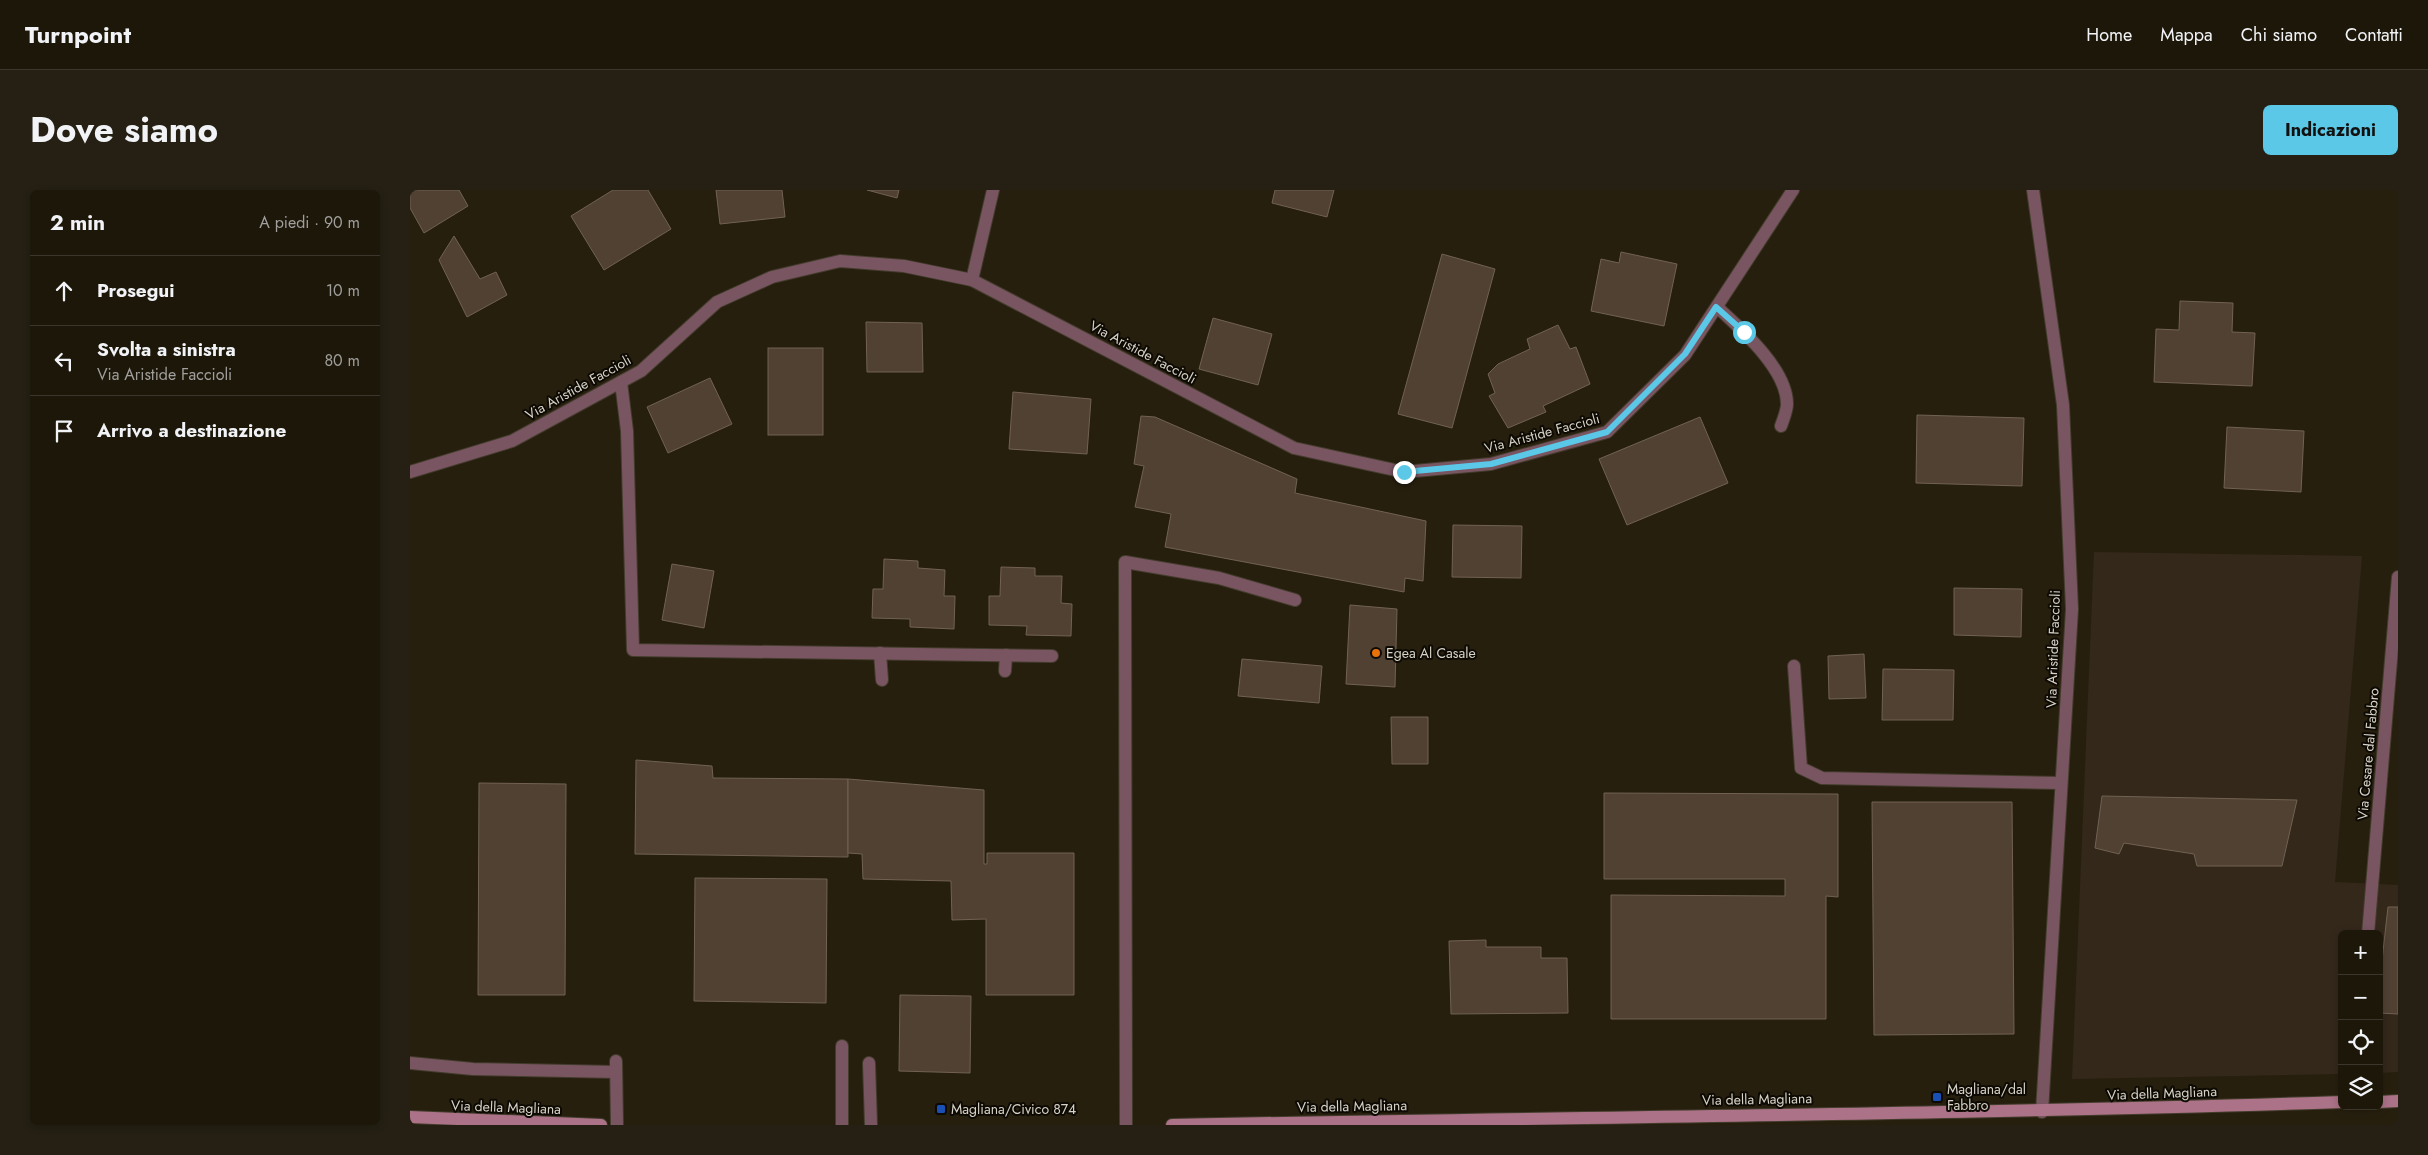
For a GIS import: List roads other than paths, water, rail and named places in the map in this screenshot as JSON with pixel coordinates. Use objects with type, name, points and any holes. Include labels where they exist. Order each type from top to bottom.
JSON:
[{"type":"main road","points":[[2383,1102],[2398,1101]]},
{"type":"main road","name":"Via della Magliana","points":[[1172,1125],[1583,1116],[2042,1112],[2338,1102]]},
{"type":"main road","name":"Via della Magliana","points":[[410,1117],[601,1125]]},
{"type":"street","points":[[972,280],[993,190]]},
{"type":"street","name":"Via Aristide Faccioli","points":[[410,472],[512,441],[641,371],[717,302],[772,277],[840,261],[904,266],[972,280],[1294,448],[1404,472],[1491,464],[1607,432],[1685,354],[1793,190]]},
{"type":"street","name":"Via Aristide Faccioli","points":[[2032,190],[2063,406],[2072,609],[2042,1112]]},
{"type":"street","points":[[1716,307],[1744,332],[1782,379],[1787,405],[1781,426]]},
{"type":"street","points":[[621,382],[627,430],[633,650],[1052,656]]},
{"type":"street","points":[[1126,1125],[1125,562],[1219,578],[1295,600]]},
{"type":"street","name":"Via Cesare dal Fabbro","points":[[2368,930],[2398,577]]},
{"type":"street","points":[[880,653],[882,680]]},
{"type":"street","points":[[1005,672],[1006,655]]},
{"type":"street","points":[[1794,666],[1801,768],[1822,778],[2061,782]]},
{"type":"street","points":[[842,1046],[842,1125]]},
{"type":"street","points":[[410,1063],[473,1069],[616,1066],[617,1125]]},
{"type":"street","points":[[868,1063],[871,1125]]},
{"type":"place","name":"Egea Al Casale","points":[[1376,653]]},
{"type":"place","name":"Magliana/dal Fabbro","points":[[1937,1097]]},
{"type":"place","name":"Magliana/Civico 874","points":[[941,1109]]}]
